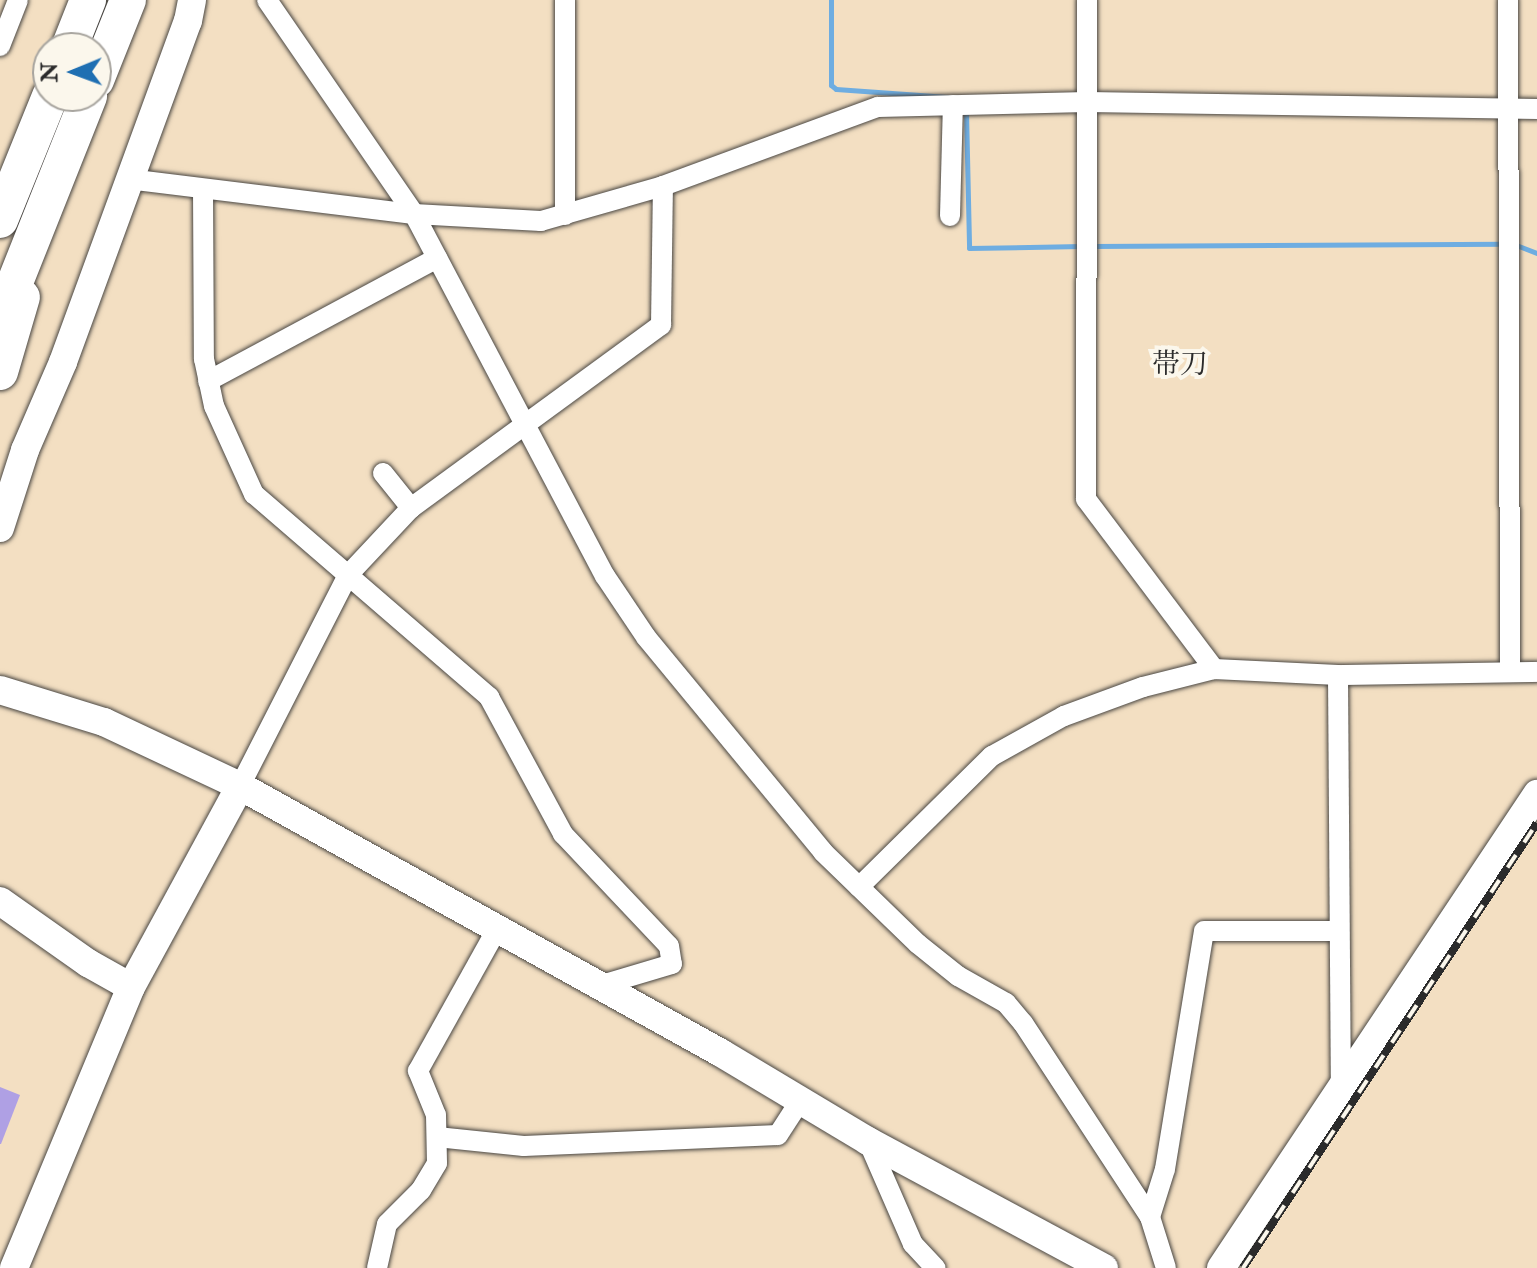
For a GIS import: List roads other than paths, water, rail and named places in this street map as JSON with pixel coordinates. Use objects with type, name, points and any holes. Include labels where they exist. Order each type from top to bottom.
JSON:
[{"type":"highway","points":[[75,32],[88,0]]},
{"type":"highway","points":[[112,40],[128,0]]},
{"type":"highway","points":[[0,196],[41,112]]},
{"type":"highway","points":[[0,220],[43,112]]},
{"type":"highway","points":[[0,320],[83,112]]},
{"type":"highway","points":[[0,372],[59,172]]},
{"type":"street","points":[[0,46],[18,0]]},
{"type":"street","points":[[0,528],[188,21],[192,0]]},
{"type":"street","points":[[267,0],[273,16],[339,100],[414,214],[605,576],[646,637],[823,852],[958,976],[1006,1003],[1150,1217],[1166,1268]]},
{"type":"street","points":[[565,0],[565,215]]},
{"type":"street","points":[[1087,0],[1086,499],[1214,669]]},
{"type":"street","points":[[1508,0],[1510,670]]},
{"type":"street","points":[[128,179],[414,214],[541,221],[663,186],[878,107],[1087,102],[1537,109]]},
{"type":"street","points":[[950,216],[953,105]]},
{"type":"street","points":[[14,1268],[131,987],[240,786],[348,575],[411,508],[528,426],[661,325],[663,186]]},
{"type":"street","points":[[203,189],[208,381],[214,406],[254,494],[489,697],[563,834],[669,946],[672,964],[598,986]]},
{"type":"street","points":[[208,381],[437,258]]},
{"type":"street","points":[[383,473],[411,508]]},
{"type":"street","points":[[859,887],[992,756],[1064,716],[1143,687],[1214,669],[1338,675],[1510,670],[1537,672]]},
{"type":"street","points":[[1338,675],[1341,1088]]},
{"type":"street","points":[[0,690],[104,722],[240,786],[868,1141],[1104,1268]]},
{"type":"street","points":[[1221,1268],[1537,794]]},
{"type":"street","points":[[0,901],[88,963],[131,987]]},
{"type":"street","points":[[377,1268],[387,1224],[421,1190],[437,1163],[436,1115],[418,1071],[496,931]]},
{"type":"street","points":[[1150,1217],[1165,1169],[1204,931],[1338,931]]},
{"type":"street","points":[[437,1137],[524,1146],[778,1135],[800,1101]]},
{"type":"street","points":[[868,1141],[913,1244],[935,1268]]},
{"type":"waterway","points":[[831,0],[831,85],[836,89],[962,98]]},
{"type":"waterway","points":[[966,111],[969,248],[1082,246]]},
{"type":"waterway","points":[[1092,246],[1506,244]]},
{"type":"waterway","points":[[1516,245],[1537,253]]},
{"type":"railway","points":[[1243,1268],[1537,823]]},
{"type":"district","name":"帯刀","points":[[1180,365]]}]
